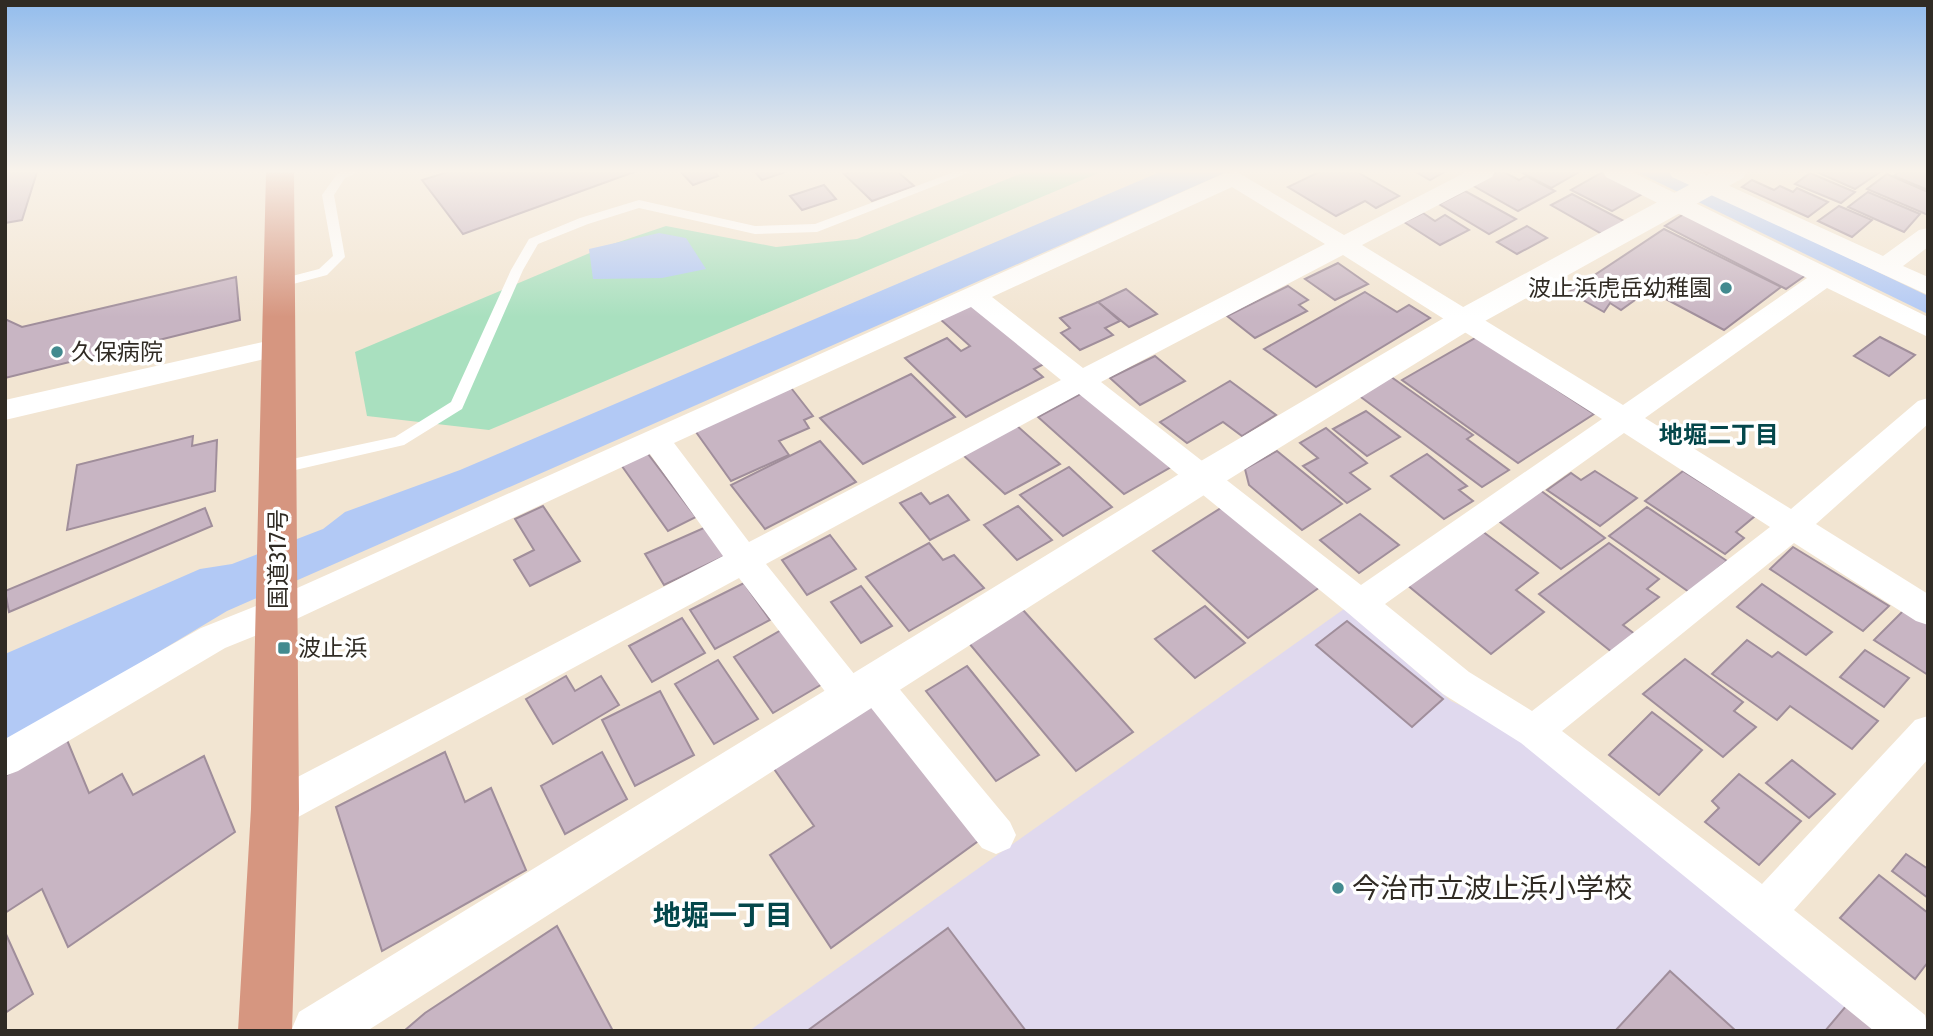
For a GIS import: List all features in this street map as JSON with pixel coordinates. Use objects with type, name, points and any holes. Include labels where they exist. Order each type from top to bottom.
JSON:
[{"type":"highway","name":"国道317号","points":[[264,1031],[275,809],[279,540],[276,348],[279,220]]},
{"type":"street","points":[[5,760],[277,603],[655,439],[1140,220]]},
{"type":"street","points":[[1302,220],[1465,319],[1928,611]]},
{"type":"street","points":[[275,809],[1081,381],[1392,220]]},
{"type":"street","points":[[318,1031],[1202,478],[1465,319],[1635,220]]},
{"type":"street","points":[[1750,220],[1826,277],[1928,328]]},
{"type":"street","points":[[1782,220],[1928,287]]},
{"type":"street","points":[[1885,267],[1928,235]]},
{"type":"street","points":[[1360,603],[1826,277]]},
{"type":"street","points":[[974,296],[1360,603],[1456,683],[1534,731],[1909,1031]]},
{"type":"street","points":[[5,410],[276,348]]},
{"type":"street","points":[[1534,731],[1793,526],[1928,408]]},
{"type":"street","points":[[655,439],[745,561],[996,835]]},
{"type":"street","points":[[1763,912],[1928,732]]},
{"type":"lane","points":[[278,284],[323,272],[339,257],[332,220]]},
{"type":"lane","points":[[278,468],[400,441],[457,404],[517,270],[533,242],[586,220]]},
{"type":"lane","points":[[712,220],[755,230],[817,228],[837,220]]},
{"type":"shaded area","name":"今治市立波止浜小学校","points":[[1344,609],[1451,701],[1547,746],[1903,1031],[749,1031]]},
{"type":"green space","points":[[904,220],[986,220],[489,430],[367,416],[355,352],[604,247],[666,226],[776,247],[857,239]]},
{"type":"water","points":[[1046,220],[1117,220],[227,611],[5,744],[5,654],[200,569],[232,564],[323,529],[345,512],[460,470]]},
{"type":"water","points":[[1736,220],[1770,220],[1928,296],[1928,314]]},
{"type":"water","points":[[659,233],[686,238],[706,269],[662,278],[593,279],[589,249]]},
{"type":"building","points":[[453,220],[501,220],[463,234]]},
{"type":"building","points":[[1454,220],[1469,230],[1440,245],[1404,222]]},
{"type":"building","points":[[1466,220],[1514,220],[1489,234]]},
{"type":"building","points":[[1578,220],[1624,221],[1602,234]]},
{"type":"building","points":[[1674,220],[1697,220],[1806,275],[1786,289],[1665,226]]},
{"type":"building","points":[[1819,220],[1872,220],[1852,237]]},
{"type":"building","points":[[1878,220],[1914,220],[1904,232]]},
{"type":"building","points":[[1527,226],[1547,238],[1517,254],[1497,242]]},
{"type":"building","points":[[1664,229],[1781,287],[1724,330],[1649,290],[1621,310],[1610,303],[1604,312],[1569,292]]},
{"type":"building","points":[[1338,263],[1368,284],[1335,300],[1305,279]]},
{"type":"building","name":"久保病院","points":[[236,277],[240,320],[5,378],[5,319],[22,327]]},
{"type":"building","points":[[1288,286],[1308,300],[1299,305],[1307,311],[1255,338],[1227,316]]},
{"type":"building","points":[[1126,289],[1157,314],[1129,327],[1098,302]]},
{"type":"building","points":[[1365,292],[1397,312],[1409,305],[1430,318],[1316,387],[1264,349]]},
{"type":"building","points":[[975,302],[1046,363],[1034,369],[1043,377],[966,417],[905,358],[947,338],[961,351],[970,346],[939,318]]},
{"type":"building","points":[[1098,302],[1120,321],[1105,328],[1113,335],[1080,350],[1061,333],[1070,328],[1060,318]]},
{"type":"building","points":[[1477,337],[1594,414],[1518,463],[1402,380]]},
{"type":"building","points":[[1880,337],[1915,355],[1889,376],[1854,356]]},
{"type":"building","points":[[1155,356],[1185,381],[1140,405],[1110,378]]},
{"type":"building","points":[[911,374],[955,417],[863,464],[820,418]]},
{"type":"building","points":[[1387,374],[1473,435],[1467,439],[1509,470],[1482,487],[1354,392]]},
{"type":"building","points":[[1230,381],[1276,415],[1242,436],[1223,422],[1187,443],[1160,422]]},
{"type":"building","points":[[788,384],[813,416],[804,420],[809,428],[779,441],[789,455],[731,481],[691,425]]},
{"type":"building","points":[[1084,392],[1171,467],[1124,494],[1038,417]]},
{"type":"building","points":[[1366,411],[1400,437],[1367,456],[1333,429]]},
{"type":"building","points":[[1016,425],[1060,464],[1005,494],[962,454]]},
{"type":"building","points":[[1326,428],[1367,463],[1350,473],[1370,489],[1347,503],[1303,466],[1318,458],[1300,443]]},
{"type":"building","points":[[193,436],[192,446],[217,440],[215,491],[67,530],[77,465]]},
{"type":"building","points":[[820,441],[856,482],[765,529],[731,485]]},
{"type":"building","points":[[645,450],[696,517],[668,531],[619,462]]},
{"type":"building","points":[[1277,451],[1342,504],[1302,530],[1249,485],[1245,469]]},
{"type":"building","points":[[1427,454],[1467,486],[1459,490],[1473,501],[1444,519],[1391,476]]},
{"type":"building","points":[[1069,467],[1112,507],[1063,536],[1020,495]]},
{"type":"building","points":[[1595,471],[1637,498],[1600,526],[1547,490],[1571,473],[1581,480]]},
{"type":"building","points":[[1683,471],[1755,516],[1736,532],[1744,538],[1725,554],[1645,501]]},
{"type":"building","points":[[1540,490],[1605,538],[1561,569],[1496,519]]},
{"type":"building","points":[[921,493],[930,504],[948,495],[969,520],[930,540],[900,503]]},
{"type":"building","points":[[543,506],[580,561],[530,586],[514,560],[534,550],[515,519]]},
{"type":"building","points":[[1018,506],[1052,540],[1017,560],[984,525]]},
{"type":"building","points":[[1224,506],[1320,587],[1248,638],[1153,551]]},
{"type":"building","points":[[1647,507],[1727,561],[1689,592],[1609,536]]},
{"type":"building","points":[[205,508],[212,526],[9,612],[5,591]]},
{"type":"building","points":[[1360,514],[1399,545],[1359,573],[1320,540]]},
{"type":"building","points":[[706,527],[725,556],[664,585],[645,554]]},
{"type":"building","points":[[1482,531],[1538,573],[1516,590],[1544,612],[1491,654],[1406,584]]},
{"type":"building","points":[[830,535],[856,569],[807,595],[782,560]]},
{"type":"building","points":[[929,543],[943,560],[954,555],[984,588],[909,631],[866,577]]},
{"type":"building","points":[[1609,543],[1659,579],[1647,589],[1659,597],[1623,625],[1636,635],[1613,653],[1539,594]]},
{"type":"building","points":[[1793,547],[1889,606],[1863,631],[1770,569]]},
{"type":"building","points":[[744,583],[770,620],[715,649],[690,610]]},
{"type":"building","points":[[1762,584],[1832,632],[1806,655],[1737,607]]},
{"type":"building","points":[[861,586],[892,626],[861,643],[831,602]]},
{"type":"building","points":[[1205,606],[1245,643],[1195,678],[1155,639]]},
{"type":"building","points":[[1905,609],[1928,624],[1928,675],[1874,640]]},
{"type":"building","points":[[1023,610],[1133,732],[1076,771],[968,642]]},
{"type":"building","points":[[682,618],[705,653],[652,682],[629,646]]},
{"type":"building","points":[[1347,621],[1443,699],[1412,727],[1316,645]]},
{"type":"building","points":[[783,629],[824,683],[773,713],[734,657]]},
{"type":"building","points":[[1747,640],[1772,657],[1778,652],[1878,721],[1852,749],[1790,706],[1777,720],[1712,674]]},
{"type":"building","points":[[1865,650],[1909,678],[1884,707],[1840,677]]},
{"type":"building","points":[[1685,659],[1743,702],[1734,711],[1756,727],[1723,757],[1643,694]]},
{"type":"building","points":[[718,660],[758,719],[714,744],[675,684]]},
{"type":"building","points":[[967,666],[1039,755],[996,781],[926,691]]},
{"type":"building","points":[[566,676],[575,691],[601,676],[619,705],[553,744],[526,699]]},
{"type":"building","points":[[660,691],[694,755],[635,786],[602,720]]},
{"type":"building","points":[[873,702],[981,839],[831,948],[770,855],[814,826],[772,766]]},
{"type":"building","points":[[1652,712],[1702,750],[1659,795],[1609,755]]},
{"type":"building","points":[[67,740],[89,793],[122,774],[133,795],[204,756],[235,832],[68,947],[42,889],[5,913],[5,776]]},
{"type":"building","points":[[445,752],[465,802],[491,788],[526,870],[382,951],[336,807]]},
{"type":"building","points":[[602,752],[627,799],[565,834],[541,786]]},
{"type":"building","points":[[1792,760],[1835,794],[1809,818],[1766,783]]},
{"type":"building","points":[[1739,774],[1801,821],[1759,865],[1705,822],[1719,808],[1712,801]]},
{"type":"building","points":[[1906,854],[1928,869],[1928,898],[1892,871]]},
{"type":"building","points":[[1879,875],[1928,913],[1928,962],[1915,979],[1840,918]]},
{"type":"building","points":[[557,926],[613,1031],[404,1031],[425,1013]]},
{"type":"building","points":[[948,928],[1026,1031],[807,1031]]},
{"type":"building","points":[[5,932],[33,994],[5,1013]]},
{"type":"building","points":[[1670,971],[1736,1031],[1615,1031]]},
{"type":"building","points":[[1852,999],[1890,1031],[1825,1031]]},
{"type":"place","name":"波止浜虎岳幼稚園","points":[[1726,288]]},
{"type":"place","name":"久保病院","points":[[57,352]]},
{"type":"place","name":"波止浜","points":[[284,648]]},
{"type":"place","name":"今治市立波止浜小学校","points":[[1338,888]]},
{"type":"district","name":"地堀二丁目","points":[[1719,435]]},
{"type":"district","name":"地堀一丁目","points":[[723,915]]}]
